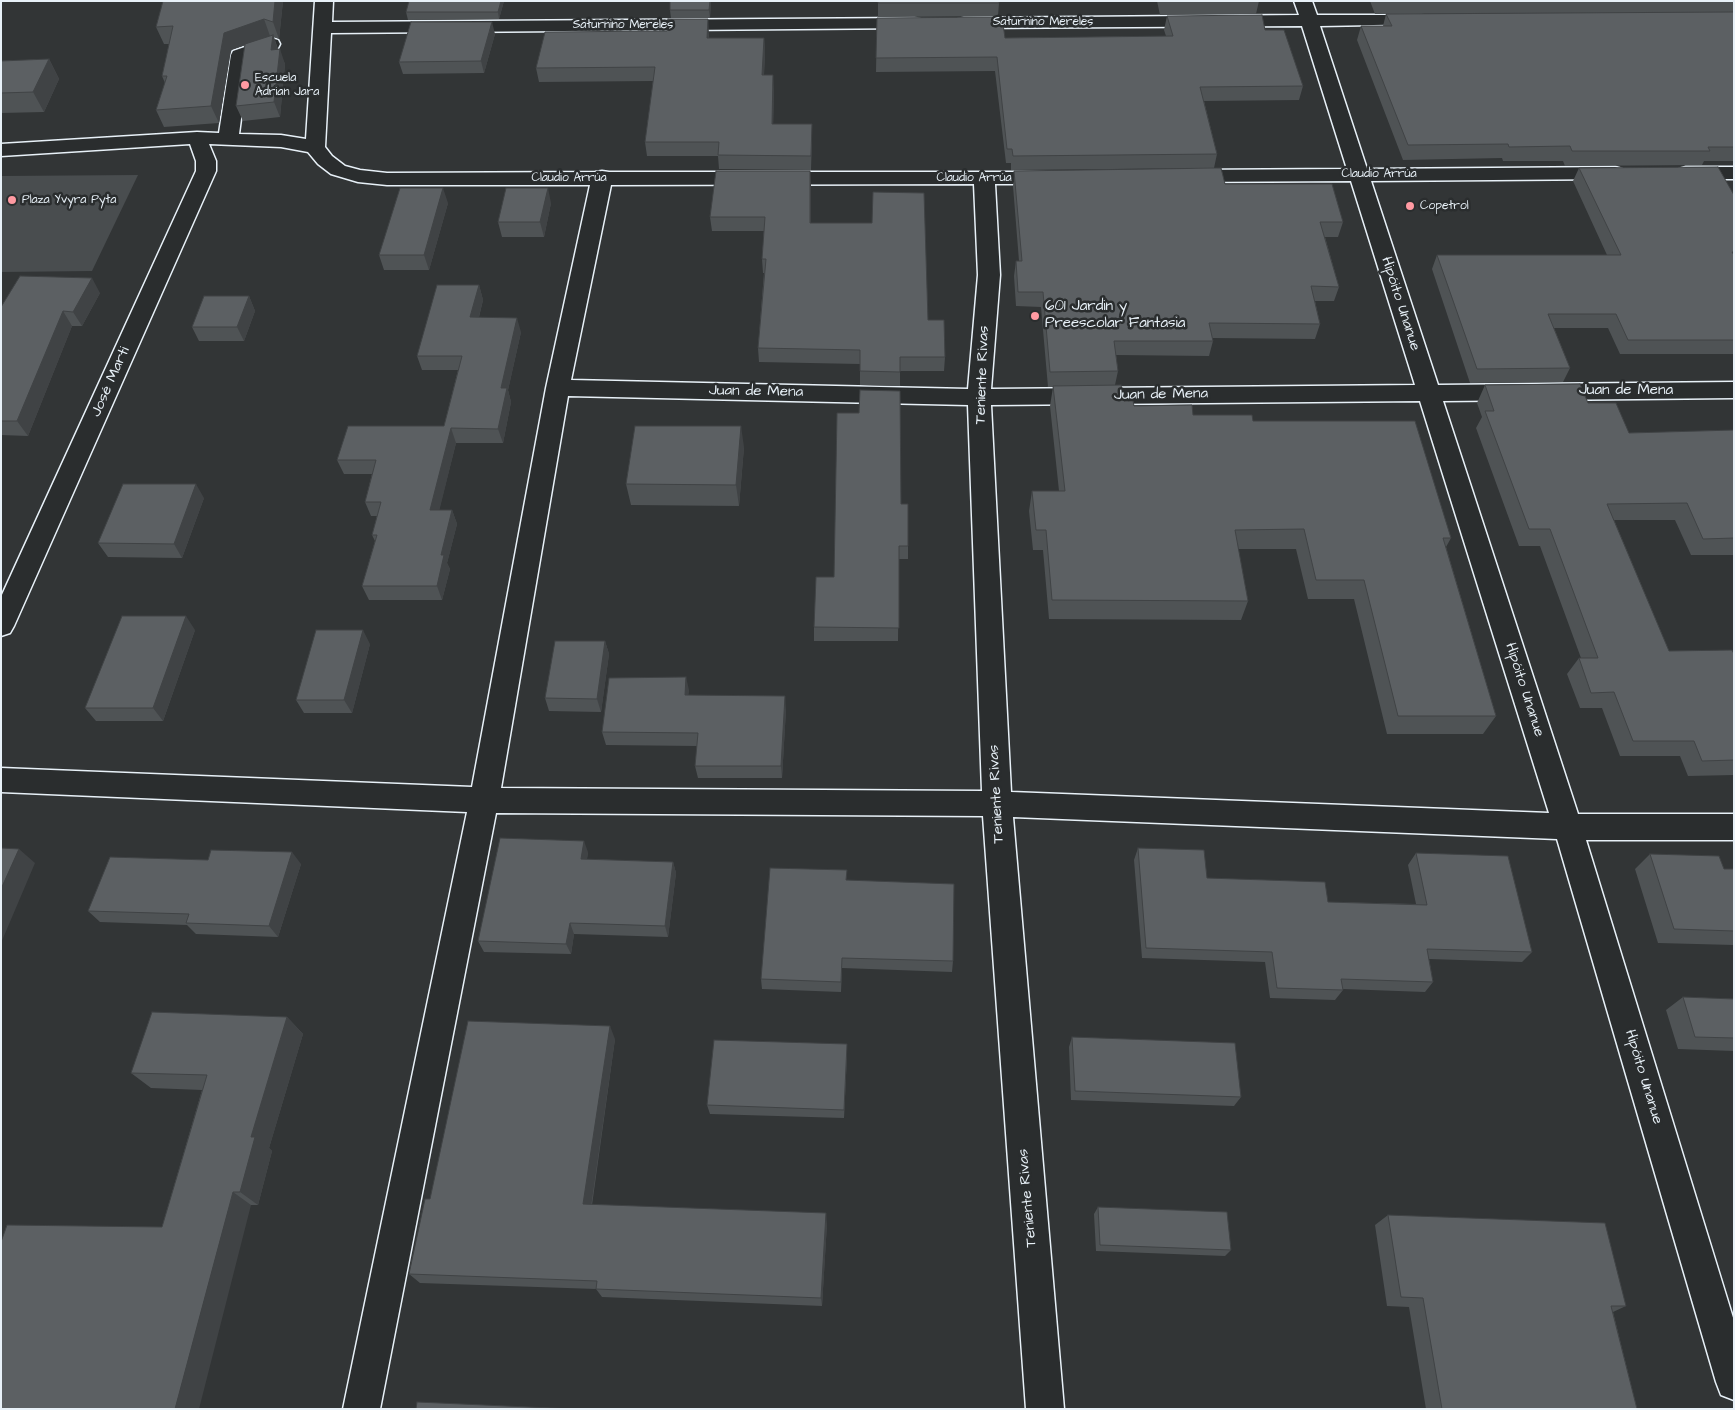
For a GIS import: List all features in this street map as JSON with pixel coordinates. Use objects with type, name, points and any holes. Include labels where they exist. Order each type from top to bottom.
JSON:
[{"type":"street","points":[[1,150],[197,138],[280,141],[314,147],[324,1]]},
{"type":"street","name":"Saturnino Mereles","points":[[951,23],[1306,11],[1438,20]]},
{"type":"street","name":"Hipóito Unanue","points":[[1306,11],[1568,827],[1734,1382]]},
{"type":"street","name":"Saturnino Mereles","points":[[323,28],[931,23]]},
{"type":"street","points":[[228,139],[240,55],[271,44]]},
{"type":"street","name":"José Marti","points":[[1,626],[206,171],[206,161],[197,138]]},
{"type":"street","name":"Claudio Arrúa","points":[[314,147],[325,160],[338,170],[358,176],[387,179],[1073,177]]},
{"type":"street","name":"Claudio Arrúa","points":[[1172,176],[1635,173]]},
{"type":"street","points":[[1665,173],[1734,173]]},
{"type":"street","points":[[360,1409],[484,800],[558,388],[602,177]]},
{"type":"street","name":"Teniente Rivas","points":[[984,178],[988,275],[979,397],[997,804],[1045,1409]]},
{"type":"street","name":"Juan de Mena","points":[[558,388],[979,397],[1734,390]]},
{"type":"street","points":[[1,780],[484,800],[997,804],[1568,827],[1734,827]]},
{"type":"shaded area","points":[[138,175],[92,271],[1,272],[1,176]]},
{"type":"building","points":[[163,1],[275,1],[273,22],[264,19],[224,33],[211,106],[156,110],[167,76],[162,76],[173,26],[156,27]]},
{"type":"building","points":[[409,1],[501,1],[498,12],[406,12]]},
{"type":"building","points":[[670,1],[710,1],[709,10],[670,10]]},
{"type":"building","points":[[878,1],[999,1],[999,3],[878,3]]},
{"type":"building","points":[[1734,12],[1734,147],[1708,147],[1710,151],[1572,151],[1570,146],[1509,147],[1508,144],[1408,145],[1361,26],[1392,26],[1386,14]]},
{"type":"building","points":[[1262,15],[1265,30],[1284,30],[1303,86],[1200,87],[1217,154],[1013,156],[1012,149],[1007,149],[997,57],[876,58],[877,18],[1002,17],[1005,38],[1173,36],[1167,16]]},
{"type":"building","points":[[668,19],[708,19],[707,38],[764,38],[762,75],[773,75],[772,124],[812,124],[811,156],[718,155],[719,142],[645,142],[655,67],[536,68],[545,32],[667,31]]},
{"type":"building","points":[[411,22],[492,22],[481,61],[399,62]]},
{"type":"building","points":[[273,35],[271,50],[280,49],[274,102],[236,106],[245,44]]},
{"type":"building","points":[[49,59],[33,92],[1,93],[1,61]]},
{"type":"building","points":[[1718,167],[1734,195],[1734,252],[1732,252],[1734,255],[1734,340],[1628,340],[1616,314],[1548,314],[1570,368],[1477,369],[1437,255],[1621,255],[1579,168]]},
{"type":"building","points":[[1221,168],[1225,184],[1332,184],[1343,222],[1320,222],[1339,287],[1311,286],[1320,324],[1209,323],[1213,341],[1114,341],[1118,371],[1050,372],[1043,292],[1018,292],[1016,261],[1022,261],[1014,171]]},
{"type":"building","points":[[716,171],[810,171],[810,223],[872,223],[873,192],[924,193],[928,320],[944,320],[945,357],[900,357],[900,372],[860,371],[860,350],[758,348],[766,259],[762,259],[765,217],[710,217]]},
{"type":"building","points":[[400,188],[443,188],[424,255],[379,255]]},
{"type":"building","points":[[506,188],[548,188],[540,222],[498,222]]},
{"type":"building","points":[[20,276],[92,278],[73,312],[63,311],[17,421],[1,421],[1,307]]},
{"type":"building","points":[[437,285],[479,285],[470,317],[517,318],[501,388],[507,388],[498,429],[451,428],[430,510],[452,510],[441,555],[444,555],[437,586],[362,586],[377,535],[372,535],[381,502],[365,502],[376,460],[337,460],[348,426],[444,426],[462,356],[417,356]]},
{"type":"building","points":[[204,296],[249,296],[237,327],[192,327]]},
{"type":"building","points":[[1580,384],[1588,403],[1616,403],[1629,433],[1734,430],[1734,538],[1703,539],[1687,503],[1607,504],[1669,651],[1732,650],[1734,654],[1734,760],[1702,761],[1694,741],[1633,741],[1614,692],[1591,693],[1579,658],[1598,658],[1550,529],[1529,529],[1485,411],[1494,411],[1485,385]]},
{"type":"building","points":[[1121,385],[1124,401],[1133,401],[1134,406],[1192,405],[1193,415],[1252,415],[1253,421],[1415,421],[1451,538],[1443,538],[1496,716],[1398,716],[1364,580],[1316,580],[1304,529],[1235,530],[1248,601],[1052,600],[1046,530],[1036,530],[1032,491],[1065,491],[1053,386]]},
{"type":"building","points":[[860,390],[900,391],[901,504],[908,504],[908,546],[899,546],[899,628],[814,627],[816,577],[834,577],[837,413],[859,413]]},
{"type":"building","points":[[635,426],[741,426],[736,485],[626,484]]},
{"type":"building","points":[[123,484],[196,484],[174,544],[98,543]]},
{"type":"building","points":[[122,616],[186,616],[153,708],[85,708]]},
{"type":"building","points":[[316,630],[363,630],[344,700],[296,700]]},
{"type":"building","points":[[555,641],[605,641],[597,699],[545,698]]},
{"type":"building","points":[[686,677],[685,695],[785,696],[781,766],[695,766],[698,733],[602,732],[609,678]]},
{"type":"building","points":[[500,838],[584,841],[581,859],[673,862],[665,926],[570,923],[566,944],[478,941]]},
{"type":"building","points":[[1,848],[19,849],[1,889]]},
{"type":"building","points":[[1138,848],[1204,850],[1207,878],[1325,882],[1328,902],[1427,905],[1416,853],[1508,856],[1532,952],[1427,949],[1433,982],[1341,979],[1343,990],[1277,988],[1272,952],[1146,948]]},
{"type":"building","points":[[211,850],[292,852],[269,926],[186,923],[189,914],[88,911],[110,857],[208,860]]},
{"type":"building","points":[[1650,854],[1719,856],[1724,869],[1734,869],[1734,931],[1674,929]]},
{"type":"building","points":[[770,868],[847,870],[846,880],[954,884],[953,961],[842,958],[841,982],[761,979]]},
{"type":"building","points":[[1683,997],[1734,999],[1734,1038],[1695,1037]]},
{"type":"building","points":[[152,1012],[287,1017],[251,1137],[255,1137],[240,1192],[233,1192],[175,1409],[1,1409],[1,1242],[7,1225],[162,1227],[207,1075],[131,1073]]},
{"type":"building","points":[[468,1021],[610,1026],[583,1204],[826,1213],[821,1298],[596,1289],[597,1281],[409,1274],[425,1199],[430,1199]]},
{"type":"building","points":[[1072,1037],[1235,1043],[1241,1097],[1075,1091]]},
{"type":"building","points":[[714,1040],[847,1044],[844,1110],[707,1105]]},
{"type":"building","points":[[1098,1207],[1227,1212],[1231,1250],[1100,1245]]},
{"type":"building","points":[[1388,1215],[1605,1223],[1626,1306],[1611,1306],[1637,1409],[1442,1409],[1423,1298],[1401,1297]]},
{"type":"building","points":[[417,1402],[573,1409],[416,1409]]},
{"type":"place","name":"Escuela Adrian Jara","points":[[245,85]]},
{"type":"place","name":"Plaza Yvyra Pyta","points":[[12,200]]},
{"type":"place","name":"Copetrol","points":[[1410,206]]},
{"type":"place","name":"601 Jardin y Preescolar Fantasia","points":[[1035,316]]}]
